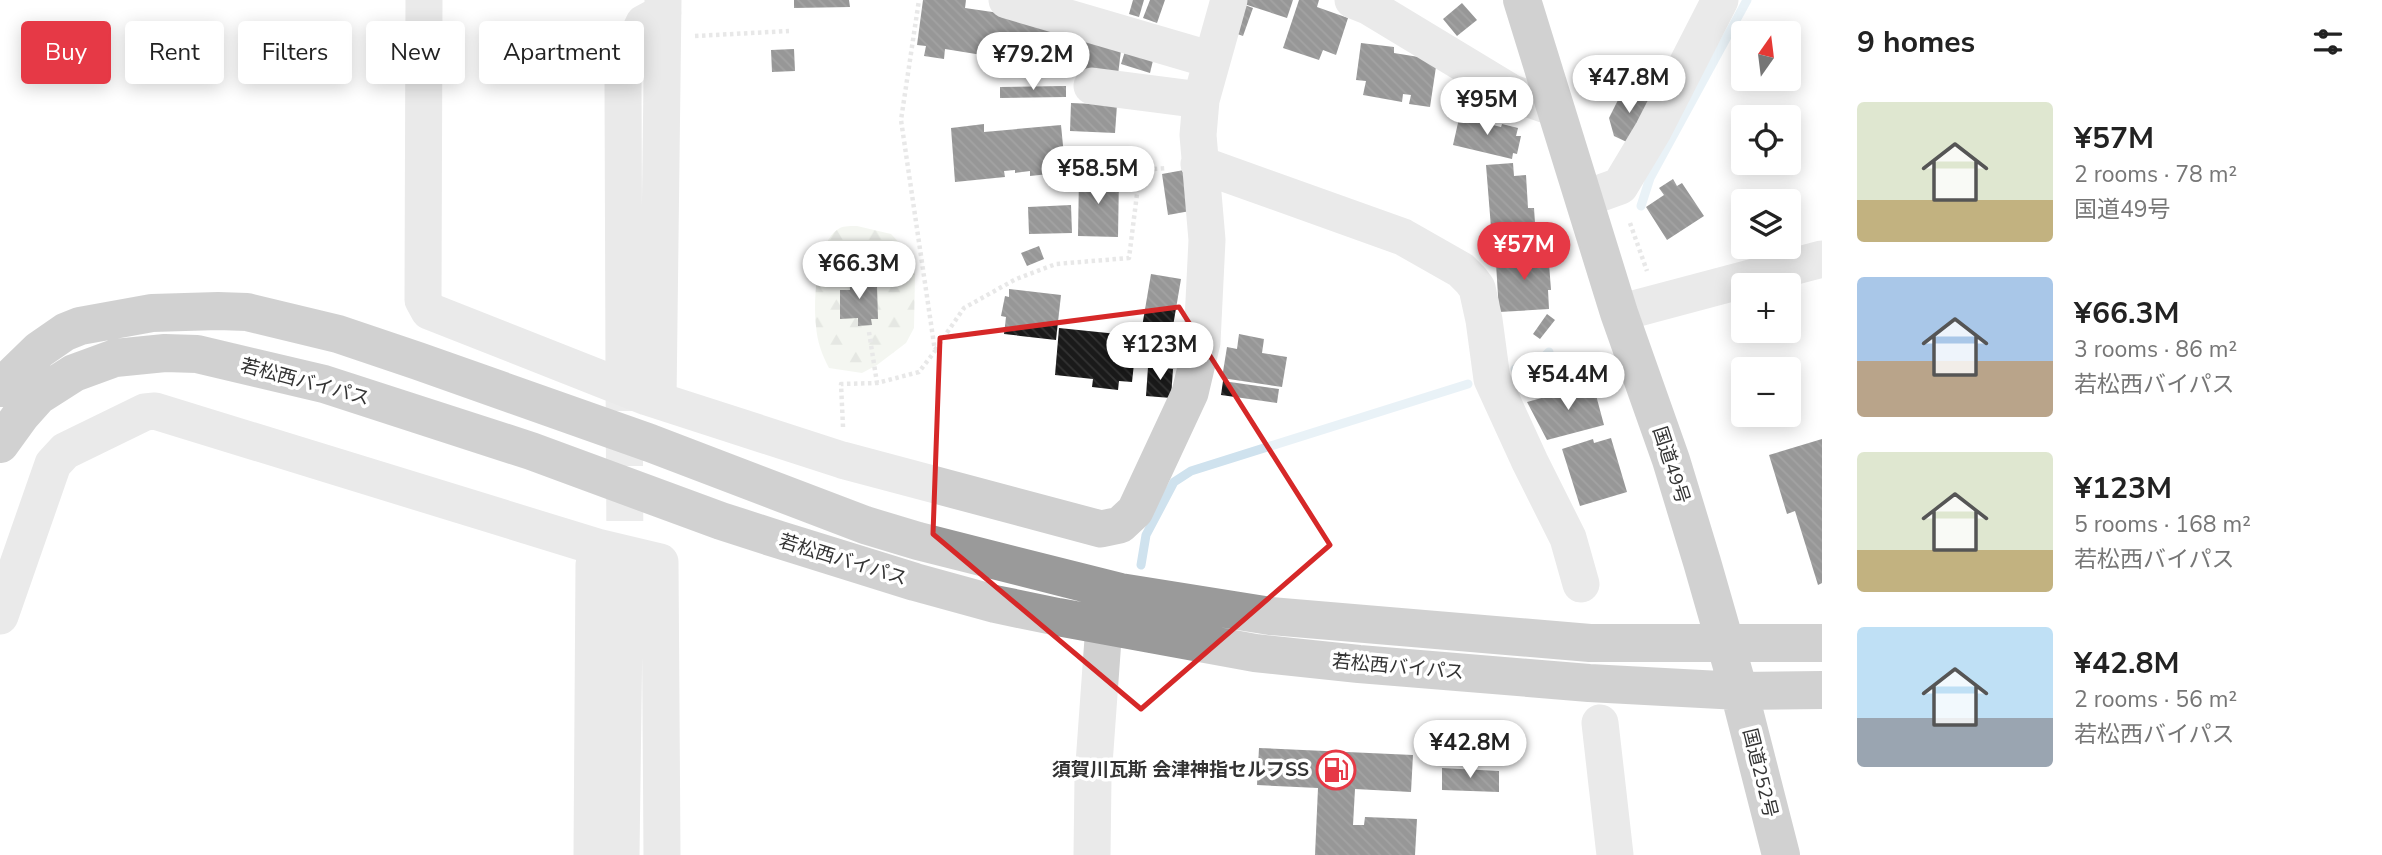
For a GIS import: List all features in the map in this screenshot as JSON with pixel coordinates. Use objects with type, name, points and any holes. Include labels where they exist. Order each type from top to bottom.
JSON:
[{"type":"highway","name":"国道49号","points":[[1522,0],[1619,313],[1671,460],[1739,691]]},
{"type":"highway","name":"若松西バイパス","points":[[0,388],[38,350],[65,332],[80,326],[152,313],[247,312],[338,334],[418,361],[650,443],[865,525],[1120,592],[1270,616],[1590,643],[1822,643]]},
{"type":"highway","name":"若松西バイパス","points":[[0,444],[38,396],[74,373],[114,358],[165,353],[197,354],[324,384],[531,451],[721,521],[915,582],[995,604],[1255,653],[1589,683],[1739,691],[1822,690]]},
{"type":"highway","name":"国道252号","points":[[1739,691],[1781,855]]},
{"type":"street","points":[[424,0],[423,300],[429,311],[658,400],[842,460],[1101,529],[1120,525],[1135,511],[1190,393],[1202,342],[1207,240],[1199,164],[1201,100],[1229,0]]},
{"type":"street","points":[[1007,0],[1212,60]]},
{"type":"street","points":[[1353,0],[1368,6],[1512,93],[1555,108]]},
{"type":"street","points":[[1584,199],[1620,186],[1653,131],[1720,0]]},
{"type":"street","points":[[624,374],[623,81],[627,59],[644,23],[663,17],[658,400]]},
{"type":"street","points":[[1092,86],[1201,100]]},
{"type":"street","points":[[1199,164],[1403,237],[1461,270],[1471,280],[1477,288],[1482,309],[1492,379],[1568,538],[1581,584]]},
{"type":"street","points":[[1619,313],[1822,259]]},
{"type":"street","points":[[0,616],[53,464],[65,451],[145,412],[155,411],[611,552],[660,562],[662,855]]},
{"type":"street","points":[[592,855],[594,565],[611,552]]},
{"type":"street","points":[[611,552],[621,855]]},
{"type":"street","points":[[1092,855],[1093,778],[1104,625]]},
{"type":"street","points":[[1600,723],[1615,855]]},
{"type":"path","points":[[919,0],[901,120],[935,351]]},
{"type":"path","points":[[663,17],[789,31]]},
{"type":"path","points":[[842,460],[844,419],[841,384],[877,383],[919,372],[964,308],[1016,279],[1056,264],[1129,258],[1140,170],[1199,164]]},
{"type":"path","points":[[1627,216],[1651,281]]},
{"type":"path","points":[[869,332],[877,383]]},
{"type":"highlighted area","points":[[1179,307],[1330,545],[1141,709],[933,534],[940,338]]},
{"type":"green space","points":[[857,226],[891,234],[909,253],[915,275],[914,328],[906,343],[862,373],[829,368],[819,342],[815,315],[818,272],[826,245],[840,228]]},
{"type":"building","points":[[794,0],[849,0],[850,7],[794,8]]},
{"type":"building","points":[[923,0],[966,0],[965,8],[1061,22],[1122,42],[1118,75],[1096,78],[981,60],[982,55],[945,49],[944,59],[924,56],[926,46],[917,45]]},
{"type":"building","points":[[1133,0],[1144,0],[1139,17],[1129,14]]},
{"type":"building","points":[[1150,0],[1165,0],[1157,23],[1143,18]]},
{"type":"building","points":[[1242,0],[1293,0],[1287,18],[1241,3]]},
{"type":"building","points":[[1299,0],[1319,0],[1317,7],[1348,18],[1336,55],[1323,50],[1319,60],[1283,48]]},
{"type":"building","points":[[1239,3],[1253,8],[1243,36],[1229,31]]},
{"type":"building","points":[[1462,3],[1477,20],[1457,36],[1443,19]]},
{"type":"building","points":[[1361,43],[1394,47],[1394,53],[1437,60],[1430,107],[1409,104],[1411,95],[1403,94],[1402,102],[1363,95],[1366,81],[1356,80]]},
{"type":"building","points":[[1127,45],[1155,52],[1150,73],[1121,64]]},
{"type":"building","points":[[794,49],[795,71],[772,72],[771,50]]},
{"type":"building","points":[[1066,86],[1066,97],[1000,98],[1000,87]]},
{"type":"building","points":[[1624,88],[1652,102],[1631,144],[1614,136],[1609,118]]},
{"type":"building","points":[[1071,103],[1117,105],[1115,133],[1070,131]]},
{"type":"building","points":[[1460,114],[1490,121],[1489,124],[1501,127],[1502,124],[1518,128],[1516,136],[1521,136],[1517,154],[1513,153],[1512,159],[1453,145]]},
{"type":"building","points":[[984,124],[984,132],[1061,125],[1065,166],[1049,167],[1049,174],[1030,176],[1030,171],[1015,173],[1015,170],[1004,171],[1005,177],[955,182],[951,128]]},
{"type":"building","points":[[1513,163],[1514,176],[1526,175],[1528,208],[1534,208],[1535,223],[1529,223],[1530,237],[1492,240],[1486,165]]},
{"type":"building","points":[[1184,170],[1190,211],[1168,215],[1162,174]]},
{"type":"building","points":[[1079,175],[1119,176],[1118,237],[1078,236]]},
{"type":"building","points":[[1673,179],[1677,186],[1682,183],[1704,216],[1667,240],[1646,207],[1664,195],[1659,188]]},
{"type":"building","points":[[1071,205],[1072,233],[1029,234],[1028,207]]},
{"type":"building","points":[[1039,246],[1044,259],[1027,266],[1021,253]]},
{"type":"building","points":[[1548,250],[1551,290],[1548,290],[1549,309],[1499,312],[1496,263],[1518,261],[1518,252]]},
{"type":"building","points":[[864,273],[864,287],[877,286],[878,319],[871,319],[872,325],[858,326],[858,318],[840,319],[840,290],[850,290],[849,274]]},
{"type":"building","points":[[1151,274],[1181,279],[1172,332],[1142,327]]},
{"type":"building","points":[[1009,289],[1061,295],[1056,340],[1004,334],[1006,317],[1001,316],[1005,296],[1009,297]]},
{"type":"building","points":[[1547,314],[1555,320],[1540,339],[1533,334]]},
{"type":"building","points":[[1059,328],[1137,336],[1132,382],[1119,381],[1118,390],[1092,387],[1093,379],[1055,375]]},
{"type":"building","points":[[1239,334],[1264,339],[1262,353],[1287,357],[1282,387],[1222,378],[1227,347],[1237,349]]},
{"type":"building","points":[[1148,367],[1173,369],[1171,398],[1146,396]]},
{"type":"building","points":[[1223,381],[1279,389],[1277,403],[1221,395]]},
{"type":"building","points":[[1593,384],[1604,425],[1547,440],[1527,402]]},
{"type":"building","points":[[1611,438],[1627,492],[1580,506],[1562,449],[1593,439],[1594,443]]},
{"type":"building","points":[[1822,439],[1822,583],[1818,585],[1795,511],[1787,514],[1769,455]]},
{"type":"building","points":[[1259,748],[1413,755],[1411,792],[1355,789],[1353,825],[1364,825],[1365,817],[1417,819],[1415,855],[1315,855],[1318,788],[1257,785]]},
{"type":"building","points":[[1442,768],[1499,771],[1499,792],[1442,790]]},
{"type":"waterway","points":[[1641,206],[1650,178],[1747,0]]},
{"type":"waterway","points":[[1515,369],[1540,361],[1549,352]]},
{"type":"waterway","points":[[1141,565],[1146,535],[1174,482],[1191,471],[1468,384]]},
{"type":"tunnel","points":[[624,374],[625,557]]},
{"type":"place","name":"須賀川瓦斯 会津神指セルフSS","points":[[1336,770]]}]
